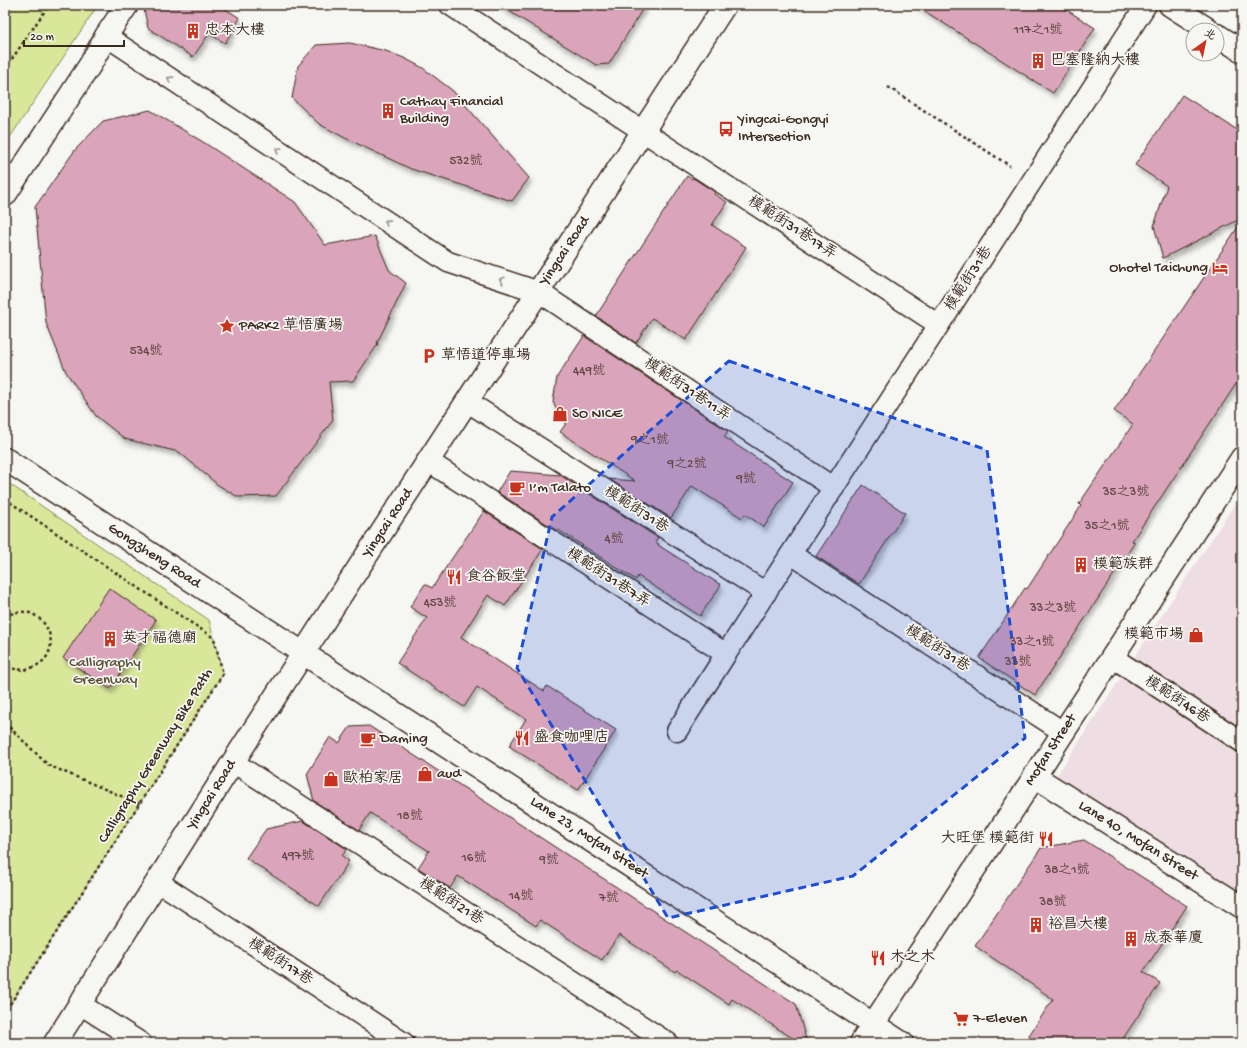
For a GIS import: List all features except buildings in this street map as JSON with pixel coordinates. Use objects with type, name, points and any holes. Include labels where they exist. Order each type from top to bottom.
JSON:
[{"type":"street","points":[[5,195],[90,65],[106,36],[127,5]]},
{"type":"street","name":"Yingcai Road","points":[[55,1043],[233,762],[726,5]]},
{"type":"street","points":[[1170,5],[1197,22]]},
{"type":"street","points":[[1225,40],[1242,51]]},
{"type":"street","name":"Mofan Street","points":[[861,1043],[1242,458]]},
{"type":"street","name":"Gongzheng Road","points":[[5,459],[304,653]]},
{"type":"street","name":"Lane 23, Mofan Street","points":[[304,653],[902,1043]]},
{"type":"street","name":"Lane 40, Mofan Street","points":[[1034,776],[1242,907]]},
{"type":"lane","name":"模範街31巷17弄","points":[[450,5],[939,325]]},
{"type":"lane","name":"模範街31巷","points":[[468,402],[766,593],[1146,5]]},
{"type":"lane","name":"模範街31巷11弄","points":[[106,36],[448,262],[539,292],[834,488]]},
{"type":"lane","name":"模範街31巷7弄","points":[[428,461],[726,654]]},
{"type":"lane","name":"模範街31巷","points":[[791,554],[1063,732]]},
{"type":"lane","points":[[677,731],[766,593]]},
{"type":"lane","name":"模範街46巷","points":[[1112,657],[1242,742]]},
{"type":"lane","name":"模範街21巷","points":[[233,762],[668,1043]]},
{"type":"lane","name":"模範街17巷","points":[[157,882],[404,1043]]},
{"type":"lane","points":[[80,1004],[141,1043]]},
{"type":"path","points":[[5,70],[49,5]]},
{"type":"path","points":[[888,87],[1033,180]]},
{"type":"path","name":"Calligraphy Greenway Bike Path","points":[[5,500],[214,638],[224,674],[5,1012]]},
{"type":"path","points":[[5,617],[15,613],[25,612],[34,614],[47,626],[51,635],[49,653],[43,661],[36,666],[27,670],[17,669],[5,664]]},
{"type":"path","points":[[5,723],[48,765],[140,804]]},
{"type":"highlighted area","points":[[729,361],[987,450],[1025,738],[853,876],[668,918],[517,668],[552,517]]},
{"type":"shaded area","name":"模範市場","points":[[1242,493],[1242,898],[1056,777]]},
{"type":"green space","points":[[5,5],[98,5],[5,145]]},
{"type":"green space","name":"Calligraphy Greenway","points":[[5,481],[209,620],[223,674],[5,1012]]},
{"type":"place","name":"忠本大樓","points":[[193,31]]},
{"type":"place","name":"巴塞隆納大樓","points":[[1038,61]]},
{"type":"place","name":"Cathay Financial Building","points":[[388,111]]},
{"type":"place","name":"Yingcai-Gongyi Intersection","points":[[726,129]]},
{"type":"place","name":"Ohotel Taichung","points":[[1220,268]]},
{"type":"place","name":"PARK2 草悟廣場","points":[[227,326]]},
{"type":"place","name":"草悟道停車場","points":[[429,356]]},
{"type":"place","name":"SO NICE","points":[[560,414]]},
{"type":"place","name":"I’m Talato","points":[[517,488]]},
{"type":"place","name":"模範族群","points":[[1081,565]]},
{"type":"place","name":"食谷飯堂","points":[[454,577]]},
{"type":"place","name":"模範市場","points":[[1196,635]]},
{"type":"place","name":"英才福德廟","points":[[110,639]]},
{"type":"place","name":"盛食咖哩店","points":[[522,738]]},
{"type":"place","name":"Daming","points":[[368,739]]},
{"type":"place","name":"aud","points":[[425,774]]},
{"type":"place","name":"歐柏家居","points":[[331,779]]},
{"type":"place","name":"大旺堡 模範街","points":[[1046,839]]},
{"type":"place","name":"裕昌大樓","points":[[1036,925]]},
{"type":"place","name":"成泰華廈","points":[[1131,939]]},
{"type":"place","name":"木之木","points":[[878,958]]},
{"type":"place","name":"7-Eleven","points":[[961,1019]]}]
